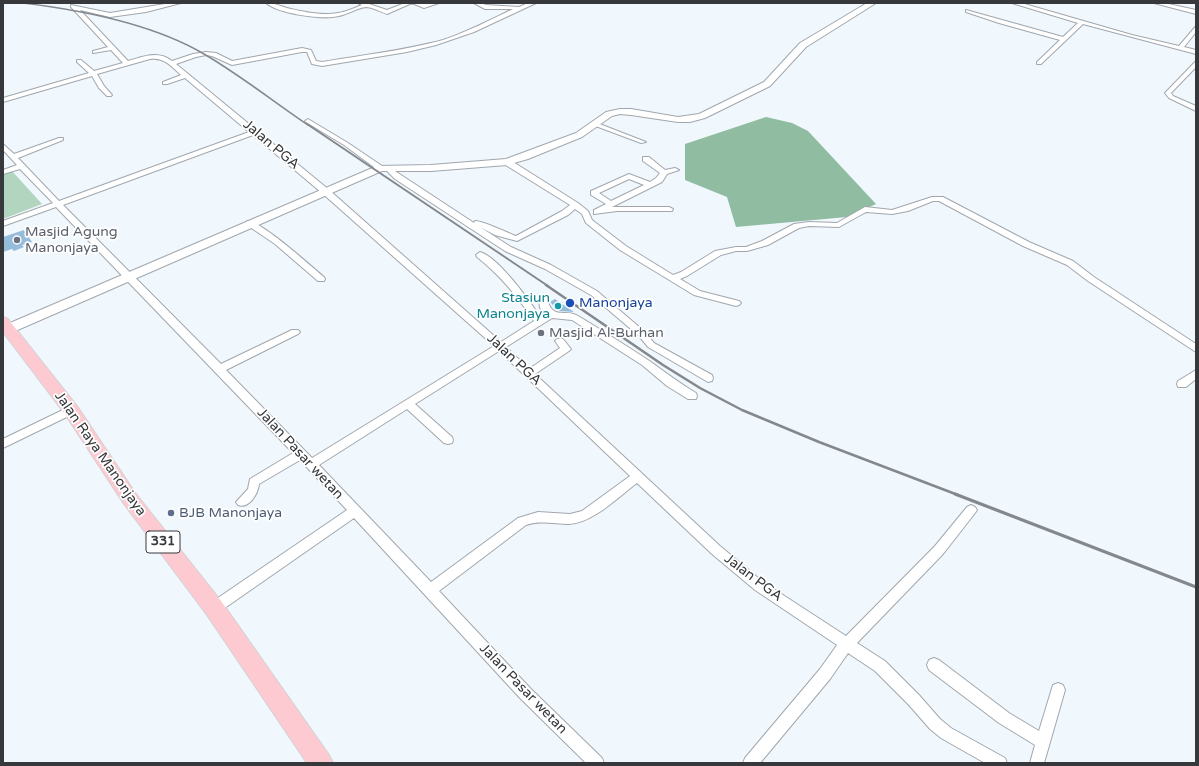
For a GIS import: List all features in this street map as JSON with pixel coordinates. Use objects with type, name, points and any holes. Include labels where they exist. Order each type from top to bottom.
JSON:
[{"type":"main road","points":[[6,326],[129,277],[325,190],[385,169],[431,168],[507,162],[559,144],[582,133],[614,112],[629,112],[675,120],[693,119],[702,116],[767,84],[775,78],[803,45],[872,3]]},
{"type":"main road","name":"Jalan Raya Manonjaya","points":[[6,326],[71,410],[130,499],[214,608],[319,762]]},
{"type":"street","points":[[72,5],[110,15],[146,10],[178,3]]},
{"type":"street","points":[[269,3],[279,8],[291,11],[331,16],[341,14],[364,4],[387,12],[410,3]]},
{"type":"street","points":[[415,3],[424,6],[436,3]]},
{"type":"street","points":[[477,3],[485,7],[517,8]]},
{"type":"street","points":[[170,64],[207,54],[215,55],[222,60],[232,63],[302,50],[309,51],[314,63],[322,64],[433,44],[469,32],[517,8],[533,3]]},
{"type":"street","points":[[1015,3],[1081,23],[1196,52]]},
{"type":"street","points":[[1158,3],[1196,12]]},
{"type":"street","points":[[72,5],[126,63]]},
{"type":"street","points":[[968,11],[1001,22],[1064,39]]},
{"type":"street","points":[[1039,63],[1081,23]]},
{"type":"street","points":[[1180,48],[1196,28]]},
{"type":"street","points":[[95,52],[111,48]]},
{"type":"street","name":"Jalan PGA","points":[[3,100],[126,63],[155,55],[160,56],[325,190],[500,346],[716,550],[759,586],[844,641],[885,670],[935,724],[946,733],[1000,763]]},
{"type":"street","points":[[79,61],[93,73],[101,87],[109,95]]},
{"type":"street","points":[[1196,63],[1168,93],[1169,96],[1196,109]]},
{"type":"street","points":[[165,83],[184,76]]},
{"type":"street","points":[[308,121],[398,177],[508,249],[548,267],[594,293],[642,334],[651,345],[708,378]]},
{"type":"street","points":[[595,124],[643,142]]},
{"type":"street","points":[[3,224],[255,132]]},
{"type":"street","points":[[13,157],[61,139]]},
{"type":"street","name":"Jalan Pasar wetan","points":[[3,146],[20,166],[220,369],[430,590],[525,693],[597,763]]},
{"type":"street","points":[[646,159],[664,172],[675,170]]},
{"type":"street","points":[[507,162],[576,205],[585,213],[589,221],[610,239],[673,278],[700,294],[736,302]]},
{"type":"street","points":[[3,172],[20,166]]},
{"type":"street","points":[[597,212],[648,184],[659,180],[664,172]]},
{"type":"street","points":[[610,204],[594,193],[629,176],[648,184]]},
{"type":"street","points":[[673,278],[684,274],[725,250],[746,249],[765,243],[797,226],[809,224],[839,225],[862,210],[868,209],[892,212],[905,209],[930,199],[940,199],[1039,251],[1075,266],[1091,279],[1196,349]]},
{"type":"street","points":[[461,218],[480,224],[498,234],[517,239],[565,213],[576,205]]},
{"type":"street","points":[[585,213],[617,209],[665,209],[651,216]]},
{"type":"street","points":[[250,223],[278,242],[321,278]]},
{"type":"street","points":[[480,255],[510,284],[539,322]]},
{"type":"street","points":[[543,299],[545,308],[555,316],[574,317],[645,363],[670,383],[692,396]]},
{"type":"street","points":[[310,465],[552,314]]},
{"type":"street","points":[[220,369],[295,332]]},
{"type":"street","points":[[528,374],[566,349],[560,341]]},
{"type":"street","points":[[1182,384],[1196,374]]},
{"type":"street","points":[[408,403],[448,440]]},
{"type":"street","points":[[3,444],[71,410]]},
{"type":"street","points":[[242,502],[252,495],[254,482],[300,454]]},
{"type":"street","points":[[430,590],[522,521],[531,517],[578,519],[586,515],[638,476]]},
{"type":"street","points":[[750,763],[825,674],[844,641],[939,550],[971,510]]},
{"type":"street","points":[[214,608],[355,511]]},
{"type":"street","points":[[934,665],[1004,718],[1042,741]]},
{"type":"street","points":[[1037,763],[1042,741],[1058,690]]},
{"type":"green space","points":[[766,117],[792,123],[808,131],[876,204],[847,217],[736,227],[727,197],[685,180],[685,144]]},
{"type":"green space","points":[[12,171],[42,204],[3,219],[3,174]]},
{"type":"building","name":"Masjid Agung Manonjaya","points":[[24,230],[32,242],[22,245],[24,247],[14,251],[12,249],[3,252],[3,237]]},
{"type":"building","name":"Stasiun Manonjaya","points":[[555,299],[574,312],[560,311],[557,309],[550,302]]},
{"type":"railway","points":[[23,3],[92,14],[140,27],[184,43],[231,71],[308,125]]},
{"type":"railway","points":[[307,124],[548,286]]},
{"type":"railway","points":[[546,285],[663,365],[700,388],[742,410],[819,442],[958,495]]},
{"type":"railway","points":[[955,494],[1196,587]]},
{"type":"place","name":"Masjid Agung Manonjaya","points":[[17,240]]},
{"type":"place","name":"Manonjaya","points":[[570,303]]},
{"type":"place","name":"Stasiun Manonjaya","points":[[558,306]]},
{"type":"place","name":"Masjid Al-Burhan","points":[[541,333]]},
{"type":"place","name":"BJB Manonjaya","points":[[171,513]]}]
